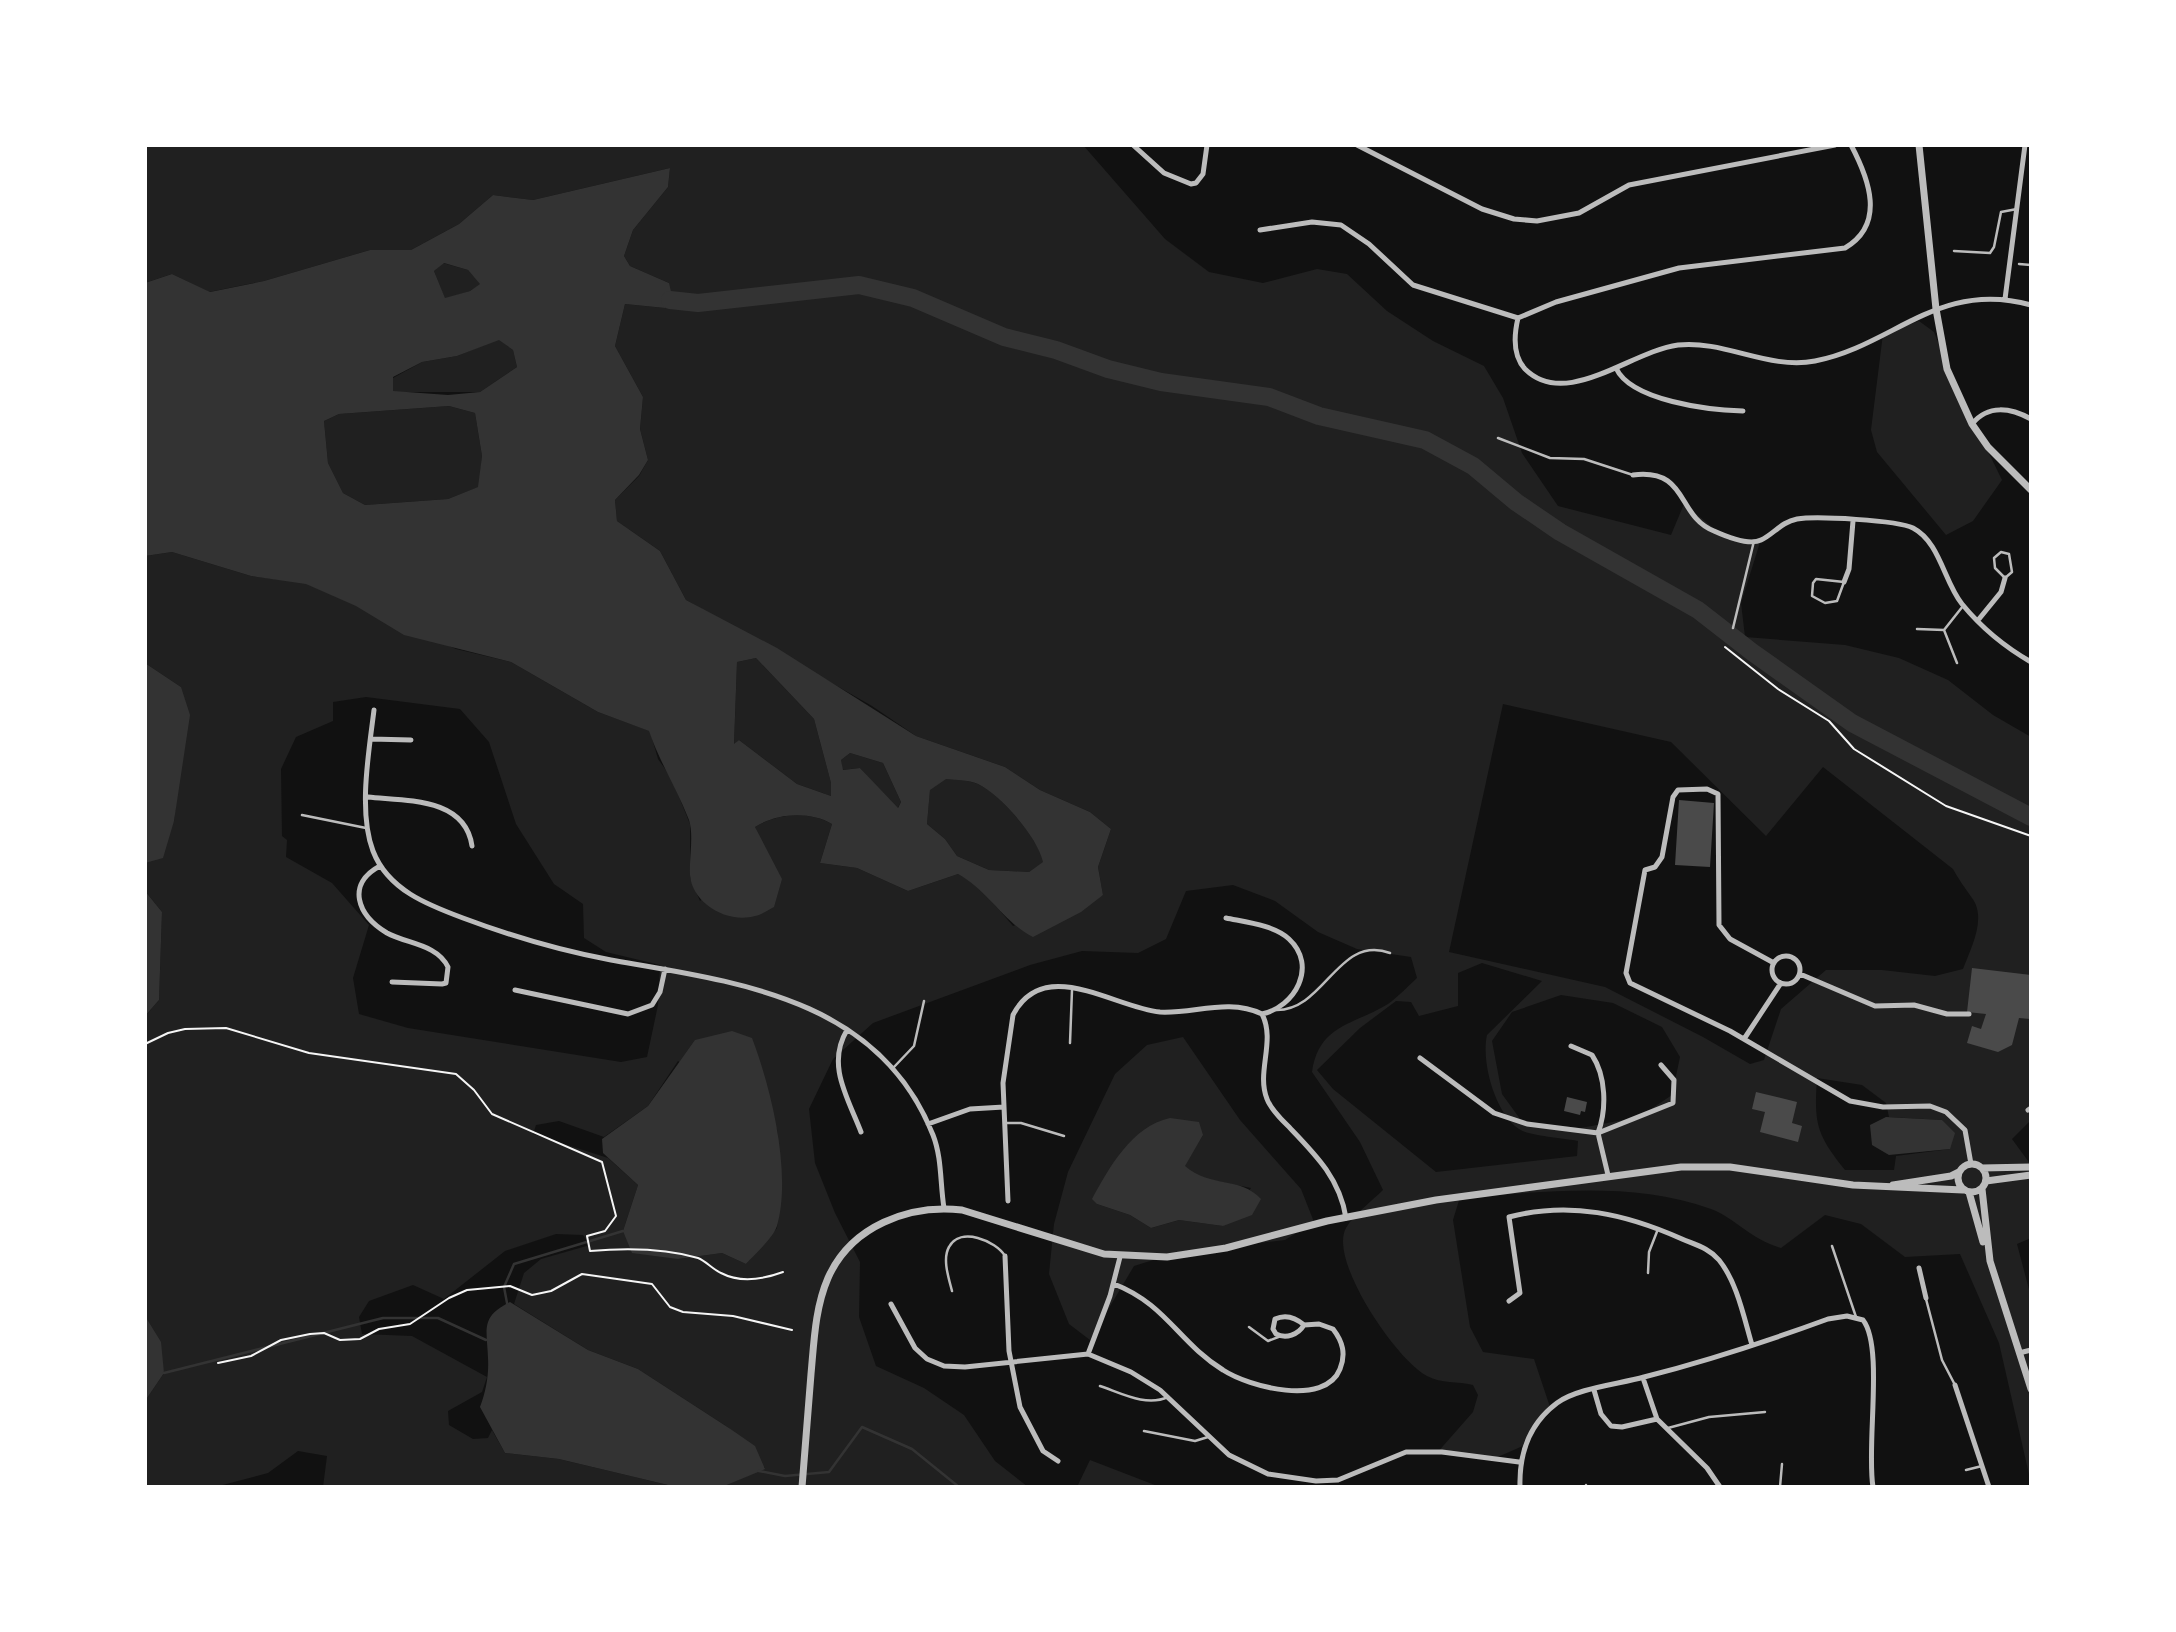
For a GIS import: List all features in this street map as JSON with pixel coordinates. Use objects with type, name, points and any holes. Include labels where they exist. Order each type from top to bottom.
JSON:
[{"type":"street","points":[[1133,145],[1164,173],[1191,184],[1196,183],[1203,174],[1207,145]]},
{"type":"street","points":[[1357,145],[1482,209],[1514,219],[1536,220],[1579,213],[1629,185],[1835,145]]},
{"type":"street","points":[[1261,230],[1312,222],[1340,225],[1369,244],[1413,285],[1518,318],[1556,302],[1679,268],[1845,248],[1864,233],[1871,211],[1867,184],[1852,145]]},
{"type":"street","points":[[1919,145],[1936,309],[1947,369],[1972,424],[1988,446],[2031,490]]},
{"type":"street","points":[[2005,299],[2025,145]]},
{"type":"street","points":[[1518,318],[1515,335],[1517,354],[1522,365],[1539,379],[1560,385],[1615,368],[1650,351],[1694,344],[1784,363],[1816,361],[1836,355],[1936,309],[1967,302],[2005,299],[2031,305]]},
{"type":"street","points":[[1615,368],[1622,380],[1640,391],[1704,407],[1742,411]]},
{"type":"street","points":[[1972,424],[1983,414],[2000,409],[2031,419]]},
{"type":"street","points":[[1633,475],[1649,474],[1668,480],[1705,527],[1754,541],[1795,520],[1895,523],[1916,529],[1929,544],[1963,606],[1998,640],[2031,662]]},
{"type":"street","points":[[1844,582],[1849,569],[1853,521]]},
{"type":"street","points":[[1979,619],[2001,593],[2005,578]]},
{"type":"street","points":[[374,710],[366,828],[380,866],[421,902],[476,923],[562,950],[737,982],[815,1010],[847,1030],[894,1067],[928,1124],[938,1154],[944,1208]]},
{"type":"street","points":[[371,739],[411,740]]},
{"type":"street","points":[[1774,963],[1730,939],[1719,925],[1718,794],[1707,789],[1678,790],[1673,797],[1662,857],[1655,867],[1645,870],[1626,973],[1634,986],[1744,1039],[1854,1102],[1890,1108],[1930,1106],[1946,1111],[1965,1130],[1971,1164]]},
{"type":"street","points":[[368,797],[438,806],[464,825],[472,846]]},
{"type":"street","points":[[380,866],[367,873],[359,884],[358,899],[363,908],[380,928],[437,953],[448,967],[446,983],[392,982]]},
{"type":"street","points":[[1008,1201],[1004,1107],[1006,1043],[1018,1006],[1037,992],[1072,987],[1097,991],[1146,1010],[1171,1012],[1232,1007],[1262,1014],[1276,1010],[1293,997],[1301,979],[1302,962],[1295,946],[1288,938],[1272,929],[1226,918]]},
{"type":"street","points":[[1781,957],[1794,958],[1799,965],[1800,974],[1794,982],[1781,983],[1774,977],[1774,963],[1781,957]]},
{"type":"street","points":[[515,990],[628,1014],[652,1005],[660,992],[665,968]]},
{"type":"street","points":[[1800,974],[1875,1006],[1914,1006],[1947,1014],[1969,1014]]},
{"type":"street","points":[[1744,1039],[1781,983]]},
{"type":"street","points":[[1262,1014],[1267,1040],[1264,1083],[1269,1104],[1328,1170],[1341,1193],[1346,1217]]},
{"type":"street","points":[[847,1030],[838,1050],[838,1069],[861,1132]]},
{"type":"street","points":[[1571,1046],[1592,1055],[1601,1073],[1603,1102],[1598,1133],[1608,1175]]},
{"type":"street","points":[[1420,1058],[1494,1113],[1527,1124],[1598,1133],[1672,1102],[1674,1080],[1661,1065]]},
{"type":"street","points":[[928,1124],[970,1109],[1004,1107]]},
{"type":"street","points":[[1971,1164],[1982,1168],[2031,1167]]},
{"type":"street","points":[[1875,1186],[1951,1177],[1971,1164]]},
{"type":"street","points":[[802,1487],[817,1320],[823,1290],[834,1266],[856,1240],[882,1223],[913,1211],[944,1208],[980,1214],[1082,1249],[1120,1257],[1167,1257],[1207,1251],[1346,1217],[1436,1200],[1681,1167],[1720,1166],[1875,1186],[1966,1191],[2031,1175]]},
{"type":"street","points":[[1982,1168],[1988,1254]]},
{"type":"street","points":[[1959,1171],[1958,1180],[1966,1191],[2031,1389]]},
{"type":"street","points":[[1509,1301],[1520,1293],[1509,1217],[1560,1212],[1603,1212],[1698,1245],[1718,1259],[1730,1279],[1752,1345]]},
{"type":"street","points":[[1005,1256],[1011,1362],[1027,1423],[1043,1451],[1058,1461]]},
{"type":"street","points":[[1088,1354],[1114,1284],[1120,1257]]},
{"type":"street","points":[[1919,1268],[1926,1298]]},
{"type":"street","points":[[1114,1284],[1150,1302],[1195,1349],[1224,1371],[1269,1387],[1314,1390],[1324,1387],[1339,1373],[1344,1354],[1339,1336],[1325,1325],[1304,1325],[1292,1318],[1280,1317],[1275,1319],[1273,1329],[1280,1336],[1295,1334],[1304,1325]]},
{"type":"street","points":[[891,1304],[915,1348],[934,1363],[965,1367],[1088,1354],[1143,1378],[1229,1455],[1268,1474],[1316,1481],[1352,1476],[1406,1452],[1442,1452],[1519,1462]]},
{"type":"street","points":[[1520,1487],[1519,1462],[1530,1435],[1550,1409],[1566,1398],[1643,1378],[1828,1319],[1856,1317],[1869,1328],[1871,1337],[1870,1454],[1873,1487]]},
{"type":"street","points":[[2019,1353],[2031,1350]]},
{"type":"street","points":[[1643,1378],[1657,1419],[1707,1468],[1720,1487]]},
{"type":"street","points":[[1955,1385],[1989,1487]]},
{"type":"street","points":[[1594,1390],[1601,1414],[1609,1424],[1622,1427],[1657,1419]]},
{"type":"street","points":[[1352,1476],[1354,1487]]},
{"type":"lane","points":[[1954,251],[1990,253],[1994,247],[2001,212],[2017,209]]},
{"type":"lane","points":[[2019,264],[2031,265]]},
{"type":"lane","points":[[1497,438],[1550,458],[1584,459],[1633,475]]},
{"type":"lane","points":[[1733,628],[1754,541]]},
{"type":"lane","points":[[2001,552],[2009,554],[2012,559],[2012,572],[2005,578],[1994,563],[1994,558],[2001,552]]},
{"type":"lane","points":[[1816,579],[1844,582],[1841,595],[1832,603],[1817,600],[1812,596],[1812,583],[1816,579]]},
{"type":"lane","points":[[1944,630],[1963,606]]},
{"type":"lane","points":[[1917,629],[1944,630]]},
{"type":"lane","points":[[1944,630],[1957,663]]},
{"type":"lane","points":[[302,815],[366,828]]},
{"type":"lane","points":[[1276,1010],[1288,1009],[1308,998],[1343,963],[1361,952],[1377,948],[1390,953]]},
{"type":"lane","points":[[1070,1043],[1072,987]]},
{"type":"lane","points":[[894,1067],[914,1046],[923,1001]]},
{"type":"lane","points":[[1006,1122],[1021,1123],[1064,1136]]},
{"type":"lane","points":[[1648,1273],[1649,1252],[1658,1229]]},
{"type":"lane","points":[[952,1291],[947,1258],[950,1245],[956,1240],[969,1237],[991,1242],[1005,1256]]},
{"type":"lane","points":[[1832,1246],[1856,1317]]},
{"type":"lane","points":[[1926,1298],[1936,1341],[1955,1385]]},
{"type":"lane","points":[[1249,1327],[1268,1341],[1280,1336]]},
{"type":"lane","points":[[1100,1387],[1138,1399],[1158,1401],[1168,1398]]},
{"type":"lane","points":[[1665,1428],[1709,1417],[1765,1412]]},
{"type":"lane","points":[[1144,1431],[1195,1441],[1208,1437]]},
{"type":"lane","points":[[1780,1487],[1782,1464]]},
{"type":"lane","points":[[1966,1470],[1982,1466]]},
{"type":"path","points":[[1725,647],[1770,683],[1829,720],[1854,749],[1946,806],[2031,836]]},
{"type":"path","points":[[145,1044],[176,1031],[226,1028],[309,1054],[456,1074],[474,1090],[492,1114],[602,1162],[616,1216],[605,1231],[587,1236],[590,1251],[622,1248],[676,1254],[701,1259],[722,1274],[762,1280],[783,1272]]},
{"type":"path","points":[[218,1363],[251,1356],[281,1340],[310,1334],[324,1333],[340,1340],[360,1339],[379,1329],[410,1324],[449,1298],[467,1290],[503,1286],[532,1295],[551,1291],[582,1274],[652,1284],[670,1307],[683,1312],[733,1316],[792,1330]]},
{"type":"shaded area","points":[[145,145],[1083,145],[1165,239],[1209,272],[1263,283],[1317,269],[1347,274],[1387,311],[1433,341],[1484,366],[1503,398],[1522,453],[1558,506],[1671,535],[1684,504],[1728,540],[1761,539],[1741,603],[1745,637],[1845,645],[1899,658],[1948,680],[1993,715],[2031,737],[2031,1120],[2012,1139],[2031,1165],[2031,1238],[2017,1244],[2031,1297],[2031,1483],[1999,1343],[1960,1254],[1905,1257],[1861,1224],[1825,1215],[1781,1248],[1760,1239],[1711,1209],[1649,1194],[1618,1191],[1555,1191],[1460,1197],[1453,1220],[1470,1327],[1483,1352],[1534,1359],[1550,1407],[1525,1445],[1491,1460],[1436,1454],[1473,1412],[1478,1395],[1473,1385],[1433,1379],[1414,1367],[1383,1331],[1356,1285],[1343,1243],[1346,1228],[1383,1190],[1360,1142],[1312,1072],[1316,1056],[1330,1035],[1388,1004],[1417,978],[1411,957],[1357,949],[1318,932],[1275,901],[1233,885],[1186,891],[1166,939],[1138,953],[1082,951],[1030,965],[873,1023],[833,1059],[809,1109],[815,1163],[835,1213],[860,1262],[859,1317],[876,1366],[924,1388],[964,1415],[995,1461],[1028,1487],[722,1487],[323,1487],[327,1456],[298,1451],[268,1473],[215,1487],[145,1487],[145,1401],[164,1373],[145,1316],[145,1016],[159,1000],[162,912],[145,891],[145,863],[174,821],[180,769],[181,687],[145,663],[145,556],[172,552],[251,576],[306,583],[456,649],[511,662],[598,712],[650,731],[658,759],[671,777],[690,824],[690,878],[700,901],[761,843],[755,827],[783,816],[794,815],[814,817],[832,824],[820,863],[857,868],[908,891],[958,874],[977,884],[1013,926],[1103,895],[1098,867],[1111,829],[1090,812],[1040,790],[1005,767],[916,736],[872,706],[686,600],[660,551],[617,521],[615,500],[639,476],[648,460],[640,429],[643,397],[615,346],[625,304],[665,308],[669,283],[630,266],[624,256],[633,230],[668,187],[670,168],[533,200],[493,195],[459,224],[411,250],[370,250],[264,281],[209,292],[172,274],[145,283]],"holes":[[[366,697],[460,709],[489,742],[516,824],[554,884],[583,904],[584,938],[606,952],[660,965],[658,1005],[647,1057],[621,1062],[408,1028],[359,1014],[353,978],[369,925],[332,883],[286,857],[287,840],[282,836],[281,769],[296,737],[333,721],[333,702]],[[1503,704],[1671,742],[1766,836],[1823,767],[1953,869],[1972,898],[1978,915],[1976,933],[1963,969],[1935,976],[1882,970],[1826,970],[1781,1009],[1764,1060],[1750,1064],[1605,987],[1449,952]],[[1482,963],[1542,981],[1487,1035],[1488,1072],[1497,1099],[1510,1121],[1519,1129],[1531,1133],[1578,1141],[1577,1156],[1436,1172],[1333,1089],[1317,1070],[1360,1028],[1396,1001],[1411,1002],[1419,1016],[1458,1006],[1458,973]],[[1561,995],[1613,1003],[1662,1027],[1680,1057],[1672,1095],[1639,1117],[1581,1128],[1523,1123],[1502,1094],[1492,1041],[1512,1012]],[[678,1061],[777,1129],[780,1182],[777,1228],[746,1264],[722,1253],[678,1259],[623,1231],[638,1185],[608,1158],[533,1134],[536,1125],[559,1121],[604,1137],[648,1106]],[[1817,1078],[1862,1085],[1886,1103],[1889,1117],[1942,1120],[1950,1149],[1896,1156],[1894,1170],[1845,1170],[1823,1137],[1816,1106]],[[556,1234],[583,1235],[590,1245],[541,1259],[524,1273],[514,1304],[588,1350],[638,1369],[729,1428],[765,1468],[722,1487],[668,1485],[559,1459],[505,1453],[492,1430],[488,1438],[473,1439],[449,1425],[448,1411],[482,1392],[487,1377],[412,1336],[362,1334],[359,1317],[369,1301],[413,1285],[444,1299],[505,1251]]]},
{"type":"shaded area","points":[[670,168],[668,187],[633,230],[624,256],[630,266],[669,283],[672,296],[665,308],[625,304],[615,346],[643,397],[640,429],[648,460],[639,475],[615,500],[617,521],[660,551],[686,600],[777,648],[916,736],[1005,767],[1040,790],[1090,812],[1111,829],[1098,867],[1103,895],[1081,912],[1033,937],[1013,923],[978,889],[958,874],[908,891],[857,868],[820,863],[832,824],[814,817],[794,815],[773,819],[755,827],[782,879],[774,907],[744,918],[723,914],[704,902],[692,885],[689,820],[649,731],[598,712],[511,662],[404,635],[356,606],[306,584],[251,576],[172,552],[145,556],[145,283],[172,274],[210,292],[264,281],[370,250],[411,250],[459,224],[493,195],[533,200]],"holes":[[[444,263],[468,270],[480,284],[470,291],[445,298],[434,271]],[[499,340],[513,350],[517,367],[480,392],[448,395],[393,391],[393,377],[422,362],[457,356]],[[449,406],[475,413],[482,456],[478,487],[448,499],[365,505],[343,493],[328,463],[324,421],[339,414]],[[756,658],[814,719],[831,783],[831,796],[797,784],[739,740],[734,744],[737,662]],[[850,753],[883,763],[901,802],[898,808],[860,768],[843,770],[841,760]],[[946,779],[975,783],[997,797],[1017,818],[1034,841],[1043,862],[1029,872],[989,870],[957,856],[945,839],[927,824],[930,790]]]},
{"type":"shaded area","points":[[443,263],[468,270],[481,284],[470,291],[445,299],[434,271]]},
{"type":"shaded area","points":[[1919,321],[1934,332],[1954,382],[2002,480],[1973,521],[1946,535],[1877,452],[1871,430],[1883,334]]},
{"type":"shaded area","points":[[499,339],[513,350],[517,367],[480,392],[393,392],[393,378],[422,362],[457,356]]},
{"type":"shaded area","points":[[449,406],[475,413],[482,456],[479,487],[448,499],[365,505],[343,493],[328,463],[324,421],[339,414]]},
{"type":"shaded area","points":[[756,658],[814,719],[831,783],[831,796],[797,784],[739,740],[734,745],[737,662]]},
{"type":"shaded area","points":[[145,663],[181,687],[190,715],[174,821],[163,858],[145,863]]},
{"type":"shaded area","points":[[850,753],[883,763],[901,802],[897,809],[860,768],[842,770],[841,760]]},
{"type":"shaded area","points":[[946,778],[978,784],[997,797],[1034,841],[1044,862],[1029,872],[989,870],[957,856],[945,839],[927,824],[930,789]]},
{"type":"shaded area","points":[[145,891],[162,912],[159,1000],[145,1016]]},
{"type":"shaded area","points":[[732,1031],[752,1038],[772,1105],[781,1156],[782,1181],[781,1205],[775,1231],[746,1264],[722,1253],[678,1259],[632,1253],[623,1231],[638,1185],[603,1153],[602,1139],[648,1106],[695,1040]]},
{"type":"shaded area","points":[[1183,1037],[1240,1120],[1301,1189],[1314,1222],[1285,1240],[1179,1252],[1134,1266],[1090,1340],[1069,1324],[1049,1274],[1054,1224],[1068,1172],[1115,1074],[1147,1045]],"holes":[[[1203,1135],[1184,1166],[1197,1177],[1251,1188],[1223,1226],[1179,1220],[1151,1228],[1130,1215],[1097,1204]]]},
{"type":"shaded area","points":[[1886,1117],[1942,1120],[1955,1133],[1950,1149],[1889,1155],[1872,1145],[1870,1125]]},
{"type":"shaded area","points":[[1170,1118],[1199,1122],[1203,1135],[1185,1166],[1204,1177],[1244,1187],[1253,1192],[1261,1199],[1252,1215],[1223,1226],[1179,1220],[1151,1228],[1130,1215],[1097,1204],[1092,1199],[1114,1162],[1133,1139],[1156,1123]]},
{"type":"shaded area","points":[[510,1302],[588,1350],[638,1369],[729,1428],[755,1446],[765,1469],[722,1487],[668,1485],[559,1459],[505,1453],[480,1407],[487,1377],[487,1325],[494,1313]]},
{"type":"shaded area","points":[[145,1316],[161,1342],[164,1373],[145,1401]]},
{"type":"shaded area","points":[[1090,1460],[1160,1487],[1077,1487]]},
{"type":"building","points":[[1679,800],[1714,803],[1710,867],[1675,865]]},
{"type":"building","points":[[1972,968],[2031,975],[2030,1019],[2019,1018],[2012,1045],[1998,1052],[1967,1043],[1972,1026],[1981,1029],[1986,1014],[1967,1012]]},
{"type":"building","points":[[1756,1092],[1797,1102],[1792,1123],[1802,1126],[1798,1142],[1760,1132],[1765,1112],[1752,1109]]},
{"type":"building","points":[[1567,1097],[1587,1102],[1585,1112],[1581,1111],[1580,1115],[1564,1111]]},
{"type":"waterway","points":[[670,300],[698,303],[859,285],[913,298],[1004,337],[1056,350],[1108,369],[1161,382],[1269,397],[1319,416],[1425,440],[1473,466],[1516,502],[1560,532],[1698,610],[1852,723],[2031,817]]},
{"type":"waterway","points":[[507,1303],[504,1287],[514,1264],[623,1231]]},
{"type":"waterway","points":[[164,1373],[383,1318],[438,1318],[486,1340]]},
{"type":"waterway","points":[[759,1471],[785,1476],[829,1472],[862,1427],[912,1449],[959,1487]]}]
